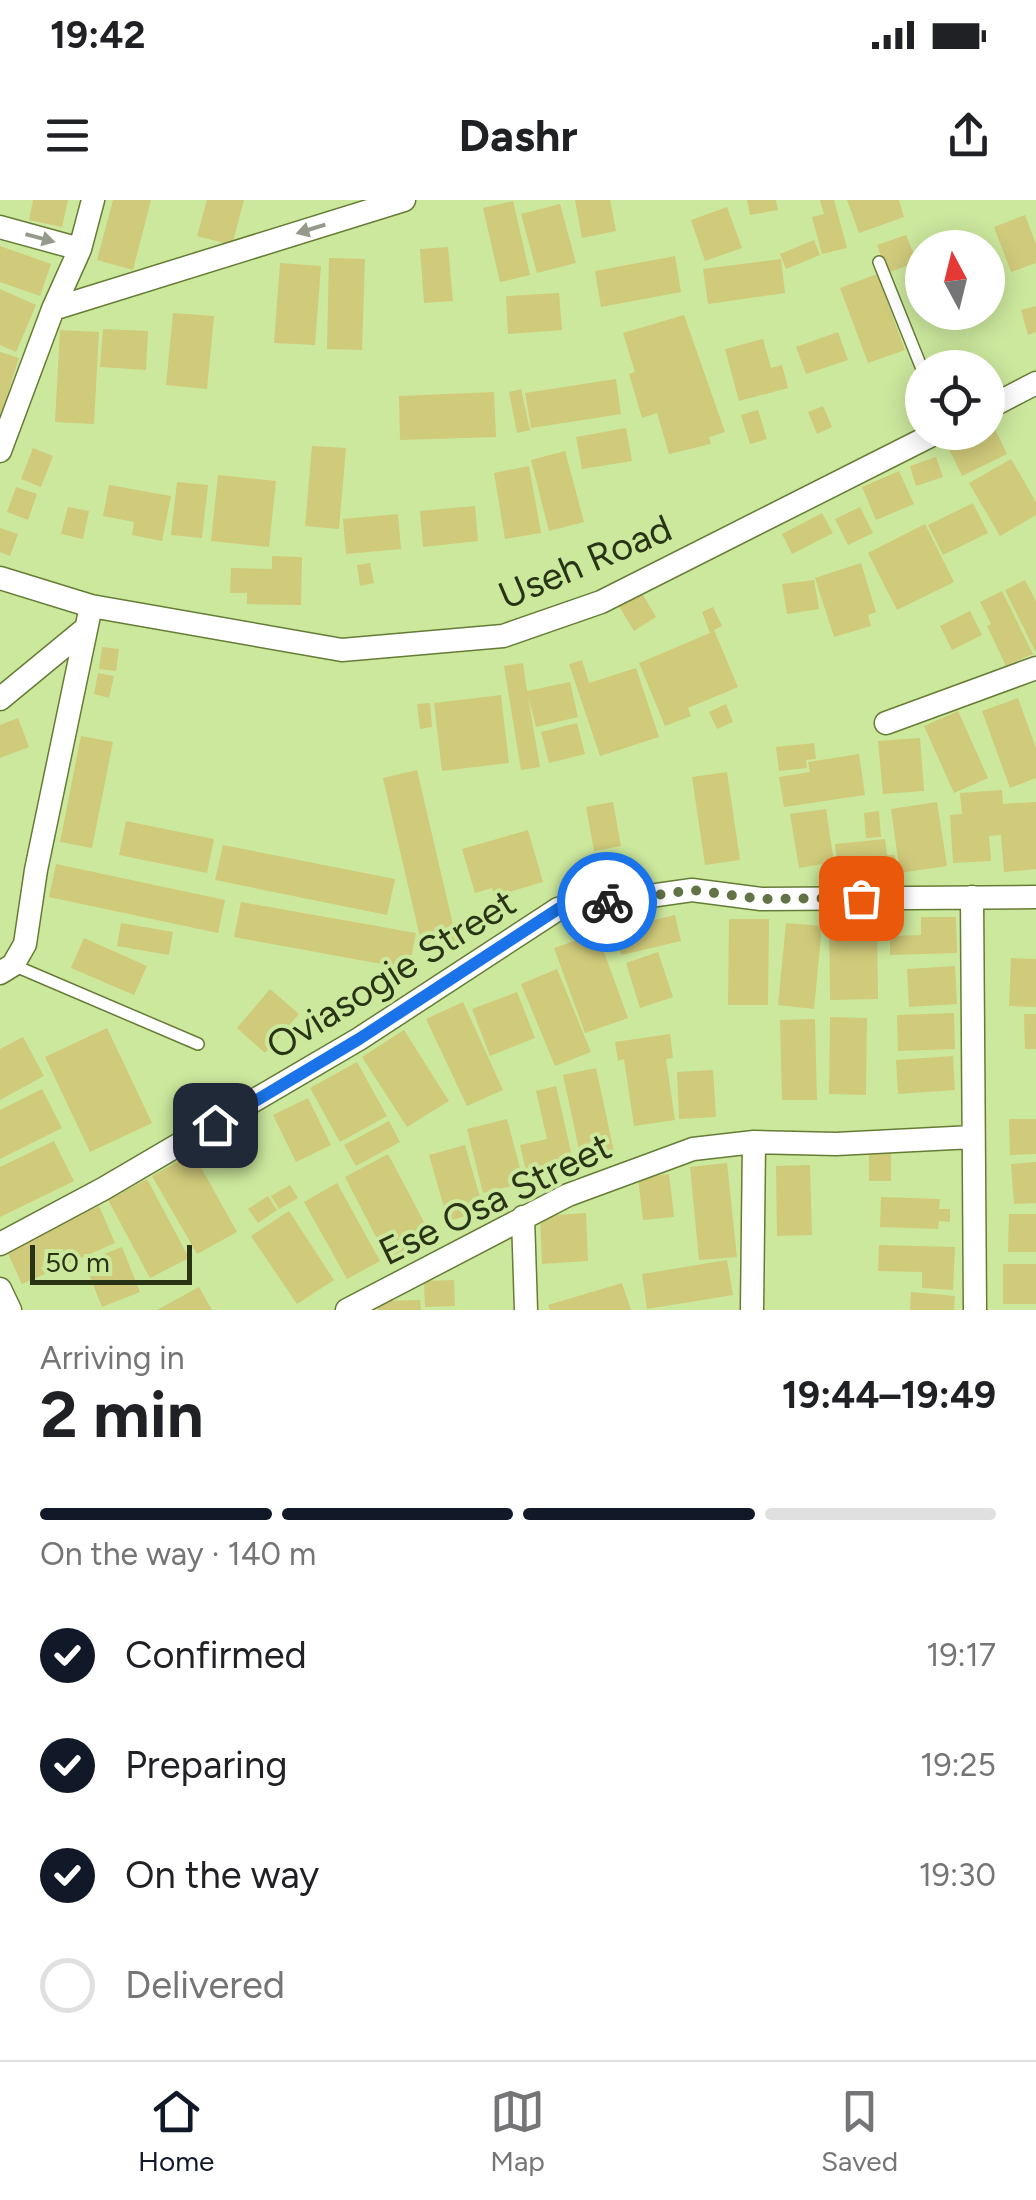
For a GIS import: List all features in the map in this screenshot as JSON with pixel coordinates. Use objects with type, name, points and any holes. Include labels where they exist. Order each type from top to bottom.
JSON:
[{"type":"street","points":[[0,451],[53,309],[80,249],[93,200]]},
{"type":"street","points":[[53,309],[404,200]]},
{"type":"street","points":[[0,226],[80,249]]},
{"type":"street","points":[[1005,399],[1036,383]]},
{"type":"street","name":"Useh Road","points":[[0,578],[88,617],[342,650],[503,636],[601,602],[905,449]]},
{"type":"street","points":[[0,699],[88,617]]},
{"type":"street","points":[[7,969],[25,944],[36,870],[88,617]]},
{"type":"street","points":[[886,723],[1036,668]]},
{"type":"street","name":"Oviasogie Street","points":[[0,1244],[135,1171],[359,1039],[558,909],[692,890],[761,899],[1036,897]]},
{"type":"street","points":[[972,898],[974,1310]]},
{"type":"street","name":"Ese Osa Street","points":[[347,1310],[568,1195],[693,1149],[754,1142],[836,1144],[973,1137]]},
{"type":"street","points":[[752,1310],[754,1142]]},
{"type":"street","points":[[524,1217],[526,1310]]},
{"type":"street","points":[[0,1289],[10,1310]]},
{"type":"lane","points":[[879,262],[914,350]]},
{"type":"lane","points":[[7,969],[198,1044]]},
{"type":"building","points":[[33,200],[68,200],[62,227],[29,220]]},
{"type":"building","points":[[113,200],[151,200],[133,270],[97,260]]},
{"type":"building","points":[[207,200],[244,200],[232,245],[197,236]]},
{"type":"building","points":[[575,200],[610,200],[616,231],[582,238]]},
{"type":"building","points":[[747,200],[776,200],[778,210],[750,215]]},
{"type":"building","points":[[820,200],[834,200],[847,248],[822,254],[812,217],[824,214]]},
{"type":"building","points":[[847,200],[899,200],[904,217],[859,233]]},
{"type":"building","points":[[513,201],[530,275],[500,282],[483,208]]},
{"type":"building","points":[[560,204],[576,263],[537,273],[521,214]]},
{"type":"building","points":[[727,207],[742,248],[705,261],[691,220]]},
{"type":"building","points":[[1025,215],[1036,244],[1036,263],[1011,272],[1005,256],[1005,230],[994,227]]},
{"type":"building","points":[[905,235],[905,266],[887,273],[877,245]]},
{"type":"building","points":[[814,240],[820,255],[786,269],[780,254]]},
{"type":"building","points":[[0,246],[51,264],[40,296],[0,282]]},
{"type":"building","points":[[448,247],[453,301],[424,303],[420,249]]},
{"type":"building","points":[[675,256],[681,292],[601,307],[595,271]]},
{"type":"building","points":[[329,258],[365,259],[362,350],[327,349]]},
{"type":"building","points":[[781,259],[785,293],[708,304],[703,269]]},
{"type":"building","points":[[280,263],[321,266],[315,345],[274,343]]},
{"type":"building","points":[[877,274],[905,350],[868,363],[840,288]]},
{"type":"building","points":[[0,289],[36,305],[16,352],[0,345]]},
{"type":"building","points":[[559,293],[562,330],[508,334],[506,296]]},
{"type":"building","points":[[1036,306],[1036,332],[1028,335],[1021,310]]},
{"type":"building","points":[[173,313],[214,316],[207,389],[166,385]]},
{"type":"building","points":[[684,315],[725,432],[709,437],[711,444],[669,454],[657,413],[642,418],[629,374],[635,372],[623,333]]},
{"type":"building","points":[[103,329],[148,331],[146,370],[100,367]]},
{"type":"building","points":[[60,330],[99,332],[94,424],[55,422]]},
{"type":"building","points":[[838,332],[848,360],[806,374],[796,347]]},
{"type":"building","points":[[763,339],[771,368],[782,365],[788,388],[739,401],[725,349]]},
{"type":"building","points":[[0,352],[19,358],[1,415],[0,415]]},
{"type":"building","points":[[616,379],[621,414],[531,428],[525,393]]},
{"type":"building","points":[[521,389],[530,430],[517,433],[509,392]]},
{"type":"building","points":[[494,392],[496,437],[400,440],[399,396]]},
{"type":"building","points":[[823,406],[832,427],[817,434],[808,412]]},
{"type":"building","points":[[758,410],[767,439],[750,444],[741,415]]},
{"type":"building","points":[[626,428],[632,461],[582,469],[576,437]]},
{"type":"building","points":[[312,446],[346,448],[339,529],[305,526]]},
{"type":"building","points":[[33,448],[53,456],[41,487],[21,479]]},
{"type":"building","points":[[949,450],[1005,450],[1007,454],[962,476]]},
{"type":"building","points":[[565,451],[584,522],[549,531],[531,460]]},
{"type":"building","points":[[936,457],[943,477],[916,486],[910,466]]},
{"type":"building","points":[[1011,459],[1036,502],[1036,515],[1000,536],[969,483]]},
{"type":"building","points":[[529,466],[541,533],[505,539],[494,473]]},
{"type":"building","points":[[899,471],[914,504],[876,520],[862,487]]},
{"type":"building","points":[[218,475],[276,481],[269,547],[211,541]]},
{"type":"building","points":[[177,482],[208,485],[202,538],[171,535]]},
{"type":"building","points":[[109,485],[171,496],[162,541],[132,535],[134,522],[103,516]]},
{"type":"building","points":[[16,487],[37,494],[28,520],[7,512]]},
{"type":"building","points":[[973,503],[988,533],[943,555],[928,525]]},
{"type":"building","points":[[475,506],[478,541],[423,547],[420,511]]},
{"type":"building","points":[[68,507],[89,511],[83,539],[61,534]]},
{"type":"building","points":[[860,507],[873,533],[848,545],[835,519]]},
{"type":"building","points":[[822,513],[833,533],[792,554],[782,534]]},
{"type":"building","points":[[398,514],[401,549],[346,554],[343,519]]},
{"type":"building","points":[[925,524],[954,582],[897,610],[868,553]]},
{"type":"building","points":[[0,528],[18,534],[10,556],[0,552]]},
{"type":"building","points":[[272,556],[302,557],[301,605],[247,604],[247,593],[230,593],[231,568],[272,569]]},
{"type":"building","points":[[370,563],[374,583],[360,586],[357,565]]},
{"type":"building","points":[[861,563],[876,612],[868,615],[871,626],[834,637],[815,578]]},
{"type":"building","points":[[814,580],[819,609],[787,614],[782,584]]},
{"type":"building","points":[[1025,580],[1036,601],[1036,653],[1005,590]]},
{"type":"building","points":[[640,590],[656,617],[634,631],[617,603]]},
{"type":"building","points":[[1002,591],[1033,654],[1006,666],[980,602]]},
{"type":"building","points":[[713,607],[722,626],[714,630],[738,687],[688,708],[691,716],[665,726],[639,663],[710,633],[702,612]]},
{"type":"building","points":[[970,611],[982,635],[952,650],[940,626]]},
{"type":"building","points":[[102,647],[119,649],[116,671],[99,669]]},
{"type":"building","points":[[582,660],[589,683],[636,668],[659,737],[600,756],[569,664]]},
{"type":"building","points":[[523,663],[527,691],[570,682],[578,717],[536,727],[528,696],[540,767],[521,770],[504,666]]},
{"type":"building","points":[[98,673],[114,676],[109,698],[94,694]]},
{"type":"building","points":[[501,695],[509,763],[442,771],[434,703]]},
{"type":"building","points":[[1018,698],[1036,748],[1036,778],[1010,788],[982,711]]},
{"type":"building","points":[[430,703],[432,727],[420,729],[417,704]]},
{"type":"building","points":[[726,704],[733,722],[717,729],[709,712]]},
{"type":"building","points":[[958,711],[988,778],[954,793],[924,726]]},
{"type":"building","points":[[18,718],[29,747],[0,758],[0,725]]},
{"type":"building","points":[[577,723],[585,754],[549,763],[541,732]]},
{"type":"building","points":[[81,736],[113,742],[92,848],[60,842]]},
{"type":"building","points":[[920,738],[924,791],[883,794],[878,741]]},
{"type":"building","points":[[814,743],[816,759],[806,760],[807,768],[779,771],[776,747]]},
{"type":"building","points":[[859,754],[865,795],[784,807],[779,777],[810,772],[808,762]]},
{"type":"building","points":[[417,770],[457,942],[423,950],[383,778]]},
{"type":"building","points":[[727,772],[740,860],[705,865],[692,777]]},
{"type":"building","points":[[1002,790],[1003,804],[1036,802],[1036,869],[1004,872],[1001,835],[989,836],[991,861],[953,863],[950,815],[962,814],[960,793]]},
{"type":"building","points":[[613,802],[621,846],[594,851],[586,807]]},
{"type":"building","points":[[937,802],[947,866],[900,873],[891,809]]},
{"type":"building","points":[[826,809],[834,862],[799,868],[790,814]]},
{"type":"building","points":[[879,811],[881,837],[866,838],[864,813]]},
{"type":"building","points":[[126,821],[214,839],[207,873],[119,855]]},
{"type":"building","points":[[528,830],[543,882],[495,896],[492,888],[475,893],[462,849]]},
{"type":"building","points":[[885,839],[887,855],[895,855],[897,875],[839,881],[835,844]]},
{"type":"building","points":[[223,845],[395,879],[387,915],[215,880]]},
{"type":"building","points":[[56,864],[225,900],[218,933],[49,897]]},
{"type":"building","points":[[241,902],[416,933],[409,969],[234,937]]},
{"type":"building","points":[[675,915],[681,941],[621,955],[615,929]]},
{"type":"building","points":[[829,916],[877,916],[878,999],[830,1000]]},
{"type":"building","points":[[921,917],[956,917],[957,953],[890,955],[890,936],[921,935]]},
{"type":"building","points":[[729,919],[769,919],[768,1005],[728,1005]]},
{"type":"building","points":[[121,923],[173,932],[169,955],[117,946]]},
{"type":"building","points":[[786,923],[822,926],[814,1009],[778,1005]]},
{"type":"building","points":[[597,933],[628,1018],[585,1033],[554,948]]},
{"type":"building","points":[[84,938],[147,966],[134,995],[71,968]]},
{"type":"building","points":[[658,952],[673,997],[640,1008],[626,963]]},
{"type":"building","points":[[1011,958],[1036,959],[1036,1007],[1009,1006]]},
{"type":"building","points":[[955,966],[957,1004],[909,1007],[907,969]]},
{"type":"building","points":[[557,969],[591,1052],[555,1066],[521,984]]},
{"type":"building","points":[[270,989],[299,1014],[265,1053],[237,1028]]},
{"type":"building","points":[[517,992],[535,1038],[490,1056],[472,1009]]},
{"type":"building","points":[[463,1002],[503,1090],[467,1106],[426,1019]]},
{"type":"building","points":[[954,1013],[955,1049],[898,1051],[897,1015]]},
{"type":"building","points":[[1024,1014],[1036,1014],[1036,1049],[1025,1049]]},
{"type":"building","points":[[830,1017],[867,1018],[866,1095],[829,1094]]},
{"type":"building","points":[[815,1019],[817,1100],[782,1100],[780,1020]]},
{"type":"building","points":[[107,1028],[152,1123],[90,1152],[45,1057]]},
{"type":"building","points":[[404,1030],[449,1101],[407,1127],[362,1057]]},
{"type":"building","points":[[670,1034],[673,1058],[666,1059],[675,1120],[634,1126],[624,1059],[618,1061],[615,1042]]},
{"type":"building","points":[[23,1037],[44,1076],[0,1100],[0,1049]]},
{"type":"building","points":[[953,1056],[955,1090],[898,1094],[896,1060]]},
{"type":"building","points":[[357,1062],[387,1116],[340,1142],[310,1088]]},
{"type":"building","points":[[596,1068],[614,1152],[581,1159],[563,1075]]},
{"type":"building","points":[[713,1070],[716,1117],[679,1119],[677,1072]]},
{"type":"building","points":[[556,1086],[574,1165],[527,1176],[520,1145],[547,1139],[536,1091]]},
{"type":"building","points":[[42,1089],[62,1128],[0,1159],[0,1110]]},
{"type":"building","points":[[308,1098],[331,1145],[296,1162],[273,1115]]},
{"type":"building","points":[[507,1119],[524,1183],[483,1193],[467,1129]]},
{"type":"building","points":[[1009,1119],[1036,1119],[1036,1154],[1010,1155]]},
{"type":"building","points":[[389,1121],[400,1142],[356,1166],[344,1145]]},
{"type":"building","points":[[54,1141],[74,1181],[0,1217],[0,1167]]},
{"type":"building","points":[[465,1145],[484,1211],[448,1221],[429,1155]]},
{"type":"building","points":[[869,1146],[891,1146],[891,1181],[869,1181]]},
{"type":"building","points":[[193,1153],[237,1232],[197,1254],[152,1176]]},
{"type":"building","points":[[388,1154],[432,1237],[388,1260],[345,1177]]},
{"type":"building","points":[[1036,1162],[1036,1203],[1014,1204],[1011,1164]]},
{"type":"building","points":[[727,1163],[737,1257],[699,1260],[690,1167]]},
{"type":"building","points":[[810,1165],[812,1235],[777,1236],[776,1166]]},
{"type":"building","points":[[669,1174],[674,1217],[643,1220],[638,1178]]},
{"type":"building","points":[[147,1179],[189,1258],[150,1278],[108,1200]]},
{"type":"building","points":[[337,1183],[380,1261],[347,1279],[304,1202]]},
{"type":"building","points":[[290,1185],[298,1198],[279,1209],[271,1196]]},
{"type":"building","points":[[268,1196],[277,1210],[258,1223],[248,1209]]},
{"type":"building","points":[[881,1197],[940,1199],[939,1209],[950,1209],[950,1222],[939,1221],[938,1229],[880,1227]]},
{"type":"building","points":[[99,1206],[115,1243],[22,1284],[5,1247]]},
{"type":"building","points":[[289,1211],[334,1280],[297,1304],[251,1236]]},
{"type":"building","points":[[586,1213],[588,1261],[542,1264],[540,1216]]},
{"type":"building","points":[[1009,1214],[1036,1214],[1036,1252],[1008,1252]]},
{"type":"building","points":[[879,1245],[955,1247],[953,1290],[922,1288],[922,1272],[878,1271]]},
{"type":"building","points":[[122,1247],[140,1292],[102,1307],[84,1262]]},
{"type":"building","points":[[727,1260],[733,1295],[647,1309],[642,1274]]},
{"type":"building","points":[[1003,1264],[1036,1264],[1036,1304],[1003,1304]]},
{"type":"building","points":[[454,1280],[455,1306],[425,1307],[424,1281]]},
{"type":"building","points":[[622,1283],[631,1310],[550,1310],[548,1305]]},
{"type":"building","points":[[199,1287],[212,1310],[157,1310]]},
{"type":"building","points":[[911,1292],[955,1296],[954,1310],[910,1310]]},
{"type":"building","points":[[420,1300],[421,1310],[378,1310],[378,1301]]},
{"type":"way so far","points":[[607,902],[692,890],[761,899],[861,898]]},
{"type":"route","points":[[215,1125],[359,1039],[558,909],[607,902]]}]
